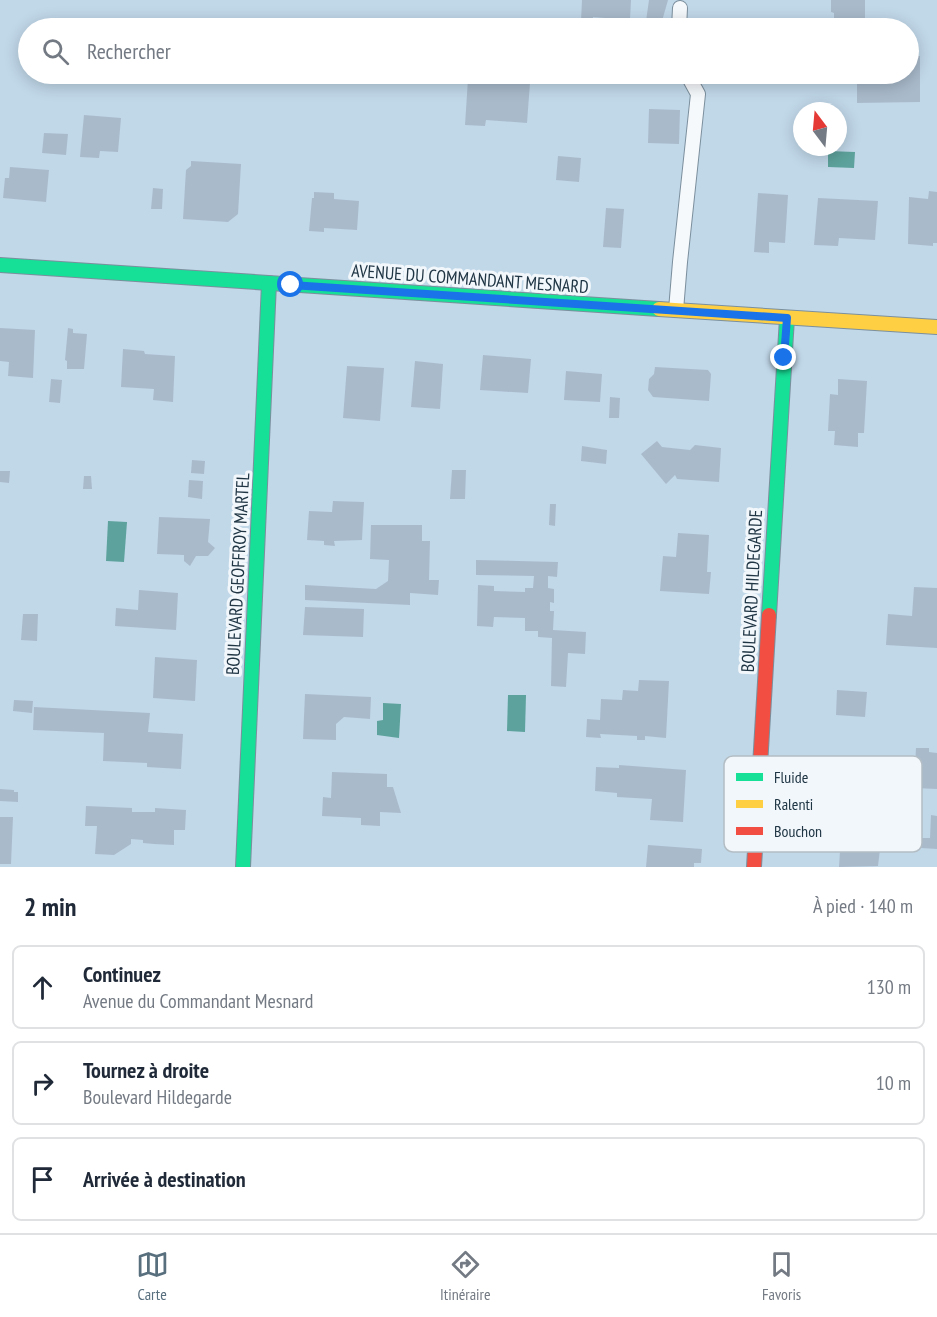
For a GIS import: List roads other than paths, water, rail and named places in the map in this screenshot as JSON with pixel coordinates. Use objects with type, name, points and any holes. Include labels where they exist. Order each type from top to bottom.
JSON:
[{"type":"street","name":"AVENUE DU COMMANDANT MESNARD","points":[[0,265],[937,327]]},
{"type":"street","name":"BOULEVARD GEOFFROY MARTEL","points":[[243,867],[269,284]]},
{"type":"street","name":"BOULEVARD HILDEGARDE","points":[[761,756],[787,318]]},
{"type":"street","name":"BOULEVARD HILDEGARDE","points":[[754,867],[755,852]]},
{"type":"lane","points":[[680,8],[680,18]]},
{"type":"lane","points":[[676,310],[698,94],[692,84]]}]
